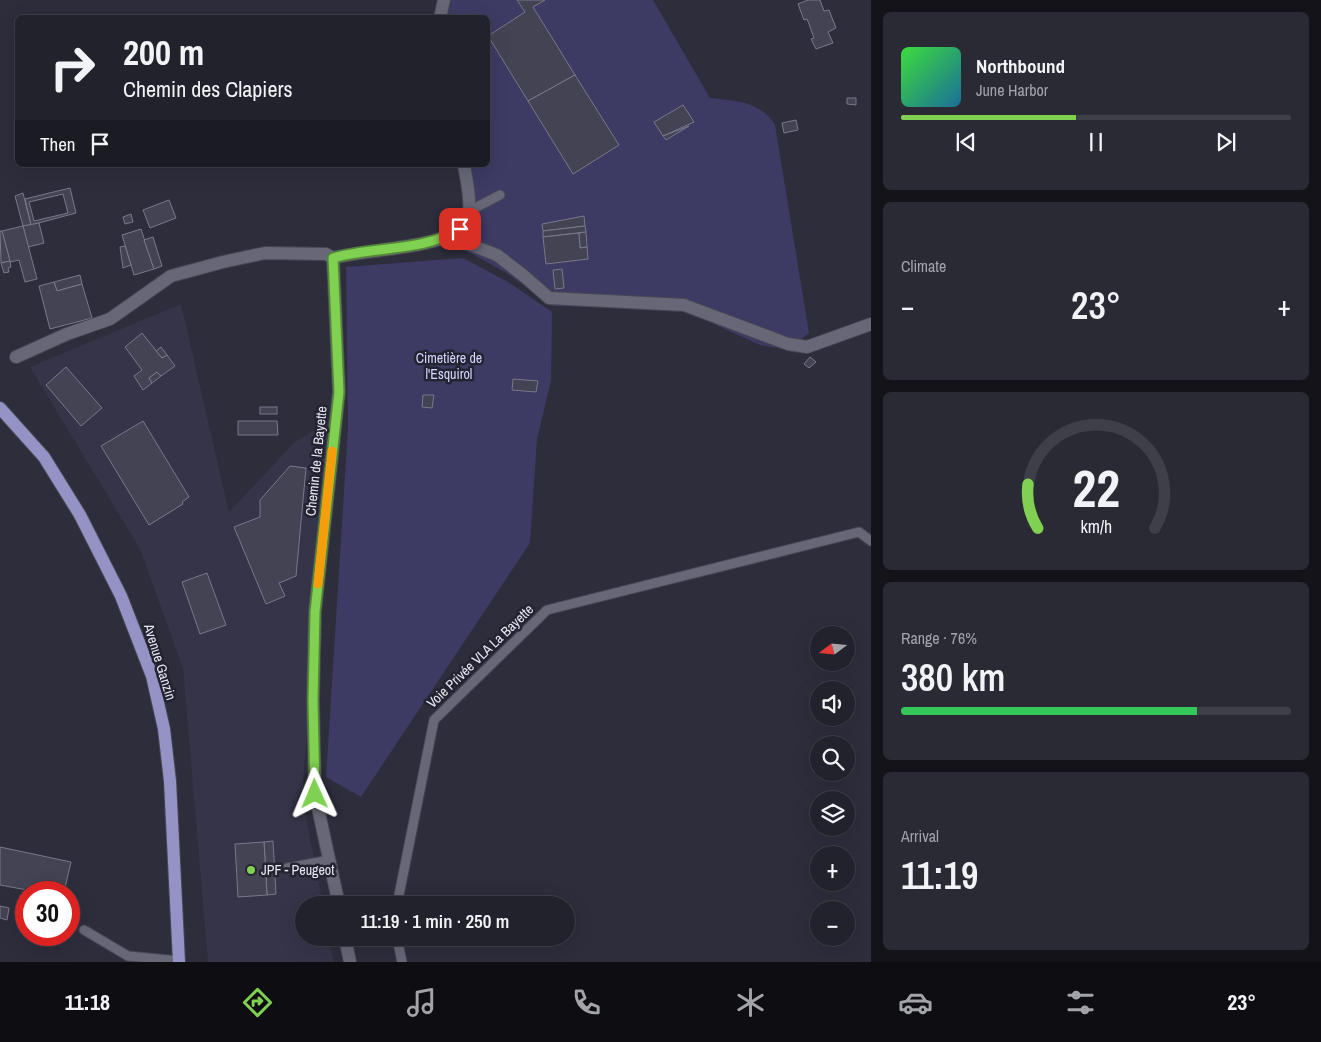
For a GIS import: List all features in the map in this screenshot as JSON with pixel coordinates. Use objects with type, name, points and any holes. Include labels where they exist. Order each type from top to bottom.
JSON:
[{"type":"main road","name":"Avenue Ganzin","points":[[0,408],[44,457],[80,515],[121,596],[152,676],[164,730],[170,781],[179,962]]},
{"type":"street","points":[[441,15],[444,0]]},
{"type":"street","points":[[16,357],[68,334],[110,319],[171,276],[265,253],[326,254],[333,258],[350,253],[419,244],[448,236],[460,229],[469,211],[464,167]]},
{"type":"street","points":[[448,236],[497,255],[549,298],[684,306],[788,344],[806,347],[871,324]]},
{"type":"street","name":"Chemin de la Bayette","points":[[333,258],[339,392],[315,612],[313,700],[315,794],[337,896]]},
{"type":"street","points":[[347,946],[350,962]]},
{"type":"lane","points":[[469,211],[500,195]]},
{"type":"lane","name":"Voie Privée VLA La Bayette","points":[[400,896],[434,720],[547,610],[859,532],[871,541]]},
{"type":"lane","points":[[287,868],[330,860]]},
{"type":"lane","points":[[84,930],[128,956],[179,962]]},
{"type":"lane","points":[[399,946],[402,962]]},
{"type":"shaded area","points":[[181,304],[229,512],[295,442],[331,420],[302,796],[321,896],[295,896],[295,946],[331,946],[334,962],[208,962],[183,668],[140,549],[30,367]]},
{"type":"green space","points":[[451,0],[653,0],[710,98],[738,102],[755,107],[769,117],[775,125],[809,333],[788,350],[760,345],[679,308],[553,306],[505,272],[451,245],[475,237],[476,214],[469,167],[490,167],[490,15],[448,15]]},
{"type":"green space","name":"Cimetière de l'Esquirol","points":[[463,258],[508,282],[552,312],[551,381],[537,439],[530,543],[361,797],[326,777],[348,427],[346,267]]},
{"type":"building","points":[[517,0],[545,0],[533,7],[575,75],[528,101],[490,39],[490,35],[525,12]]},
{"type":"building","points":[[808,0],[820,0],[824,11],[829,10],[836,28],[828,32],[833,43],[816,49],[811,39],[814,38],[807,19],[804,20],[798,4]]},
{"type":"building","points":[[575,75],[619,145],[573,174],[528,101]]},
{"type":"building","points":[[847,98],[856,98],[856,105],[847,104]]},
{"type":"building","points":[[683,105],[694,122],[663,136],[654,122]]},
{"type":"building","points":[[796,120],[798,130],[784,133],[782,123]]},
{"type":"building","points":[[689,126],[666,140],[663,136]]},
{"type":"building","points":[[70,188],[76,213],[31,225],[25,199]],"holes":[[[63,194],[68,213],[34,221],[29,202]]]},
{"type":"building","points":[[23,193],[31,225],[23,226],[15,196]]},
{"type":"building","points":[[169,200],[176,218],[150,228],[143,210]]},
{"type":"building","points":[[131,214],[133,222],[125,224],[123,217]]},
{"type":"building","points":[[584,216],[585,226],[543,231],[542,224]]},
{"type":"building","points":[[39,223],[44,243],[28,247],[23,226]]},
{"type":"building","points":[[23,226],[37,279],[25,282],[19,260],[10,262],[2,231]]},
{"type":"building","points":[[585,226],[586,232],[543,237],[543,231]]},
{"type":"building","points":[[141,229],[154,269],[134,275],[122,235]]},
{"type":"building","points":[[0,231],[2,231],[10,261],[1,263]]},
{"type":"building","points":[[586,232],[587,247],[580,248],[579,233]]},
{"type":"building","points":[[579,233],[580,248],[587,247],[588,259],[546,264],[543,237]]},
{"type":"building","points":[[153,237],[162,266],[154,269],[144,240]]},
{"type":"building","points":[[125,246],[131,265],[123,268],[120,247]]},
{"type":"building","points":[[10,261],[11,267],[8,268],[9,272],[4,273],[1,263]]},
{"type":"building","points":[[562,269],[564,288],[555,289],[553,270]]},
{"type":"building","points":[[80,275],[82,284],[57,291],[54,282]]},
{"type":"building","points":[[54,282],[57,291],[82,284],[92,318],[50,329],[39,286]]},
{"type":"building","points":[[142,333],[162,358],[167,355],[175,366],[161,376],[157,372],[149,378],[152,383],[143,390],[134,376],[142,370],[125,347]]},
{"type":"building","points":[[161,347],[167,355],[162,358],[156,351]]},
{"type":"building","points":[[810,357],[816,362],[809,368],[804,364]]},
{"type":"building","points":[[66,367],[102,408],[81,426],[46,385]]},
{"type":"building","points":[[157,372],[161,376],[152,383],[149,378]]},
{"type":"building","points":[[513,379],[538,381],[536,392],[512,390]]},
{"type":"building","points":[[423,395],[434,395],[432,408],[422,407]]},
{"type":"building","points":[[260,407],[277,407],[277,414],[260,414]]},
{"type":"building","points":[[143,421],[189,497],[182,502],[183,504],[149,525],[101,446]]},
{"type":"building","points":[[238,421],[277,421],[278,435],[238,435]]},
{"type":"building","points":[[290,466],[306,468],[296,576],[279,583],[285,596],[266,604],[234,527],[260,517],[260,500]]},
{"type":"building","points":[[207,573],[226,625],[200,634],[182,582]]},
{"type":"building","points":[[273,841],[276,894],[267,895],[264,842]]},
{"type":"building","name":"JPF - Peugeot","points":[[264,842],[267,895],[238,897],[235,844]]},
{"type":"building","points":[[0,847],[71,862],[67,881],[15,881],[15,888],[0,885]]},
{"type":"building","points":[[0,906],[9,908],[7,920],[0,918]]},
{"type":"slow traffic","points":[[318,584],[332,451]]},
{"type":"place","name":"JPF - Peugeot","points":[[251,870]]},
{"type":"route","points":[[315,794],[313,700],[315,612],[339,392],[333,258],[350,253],[419,244],[448,236],[460,229]]}]
